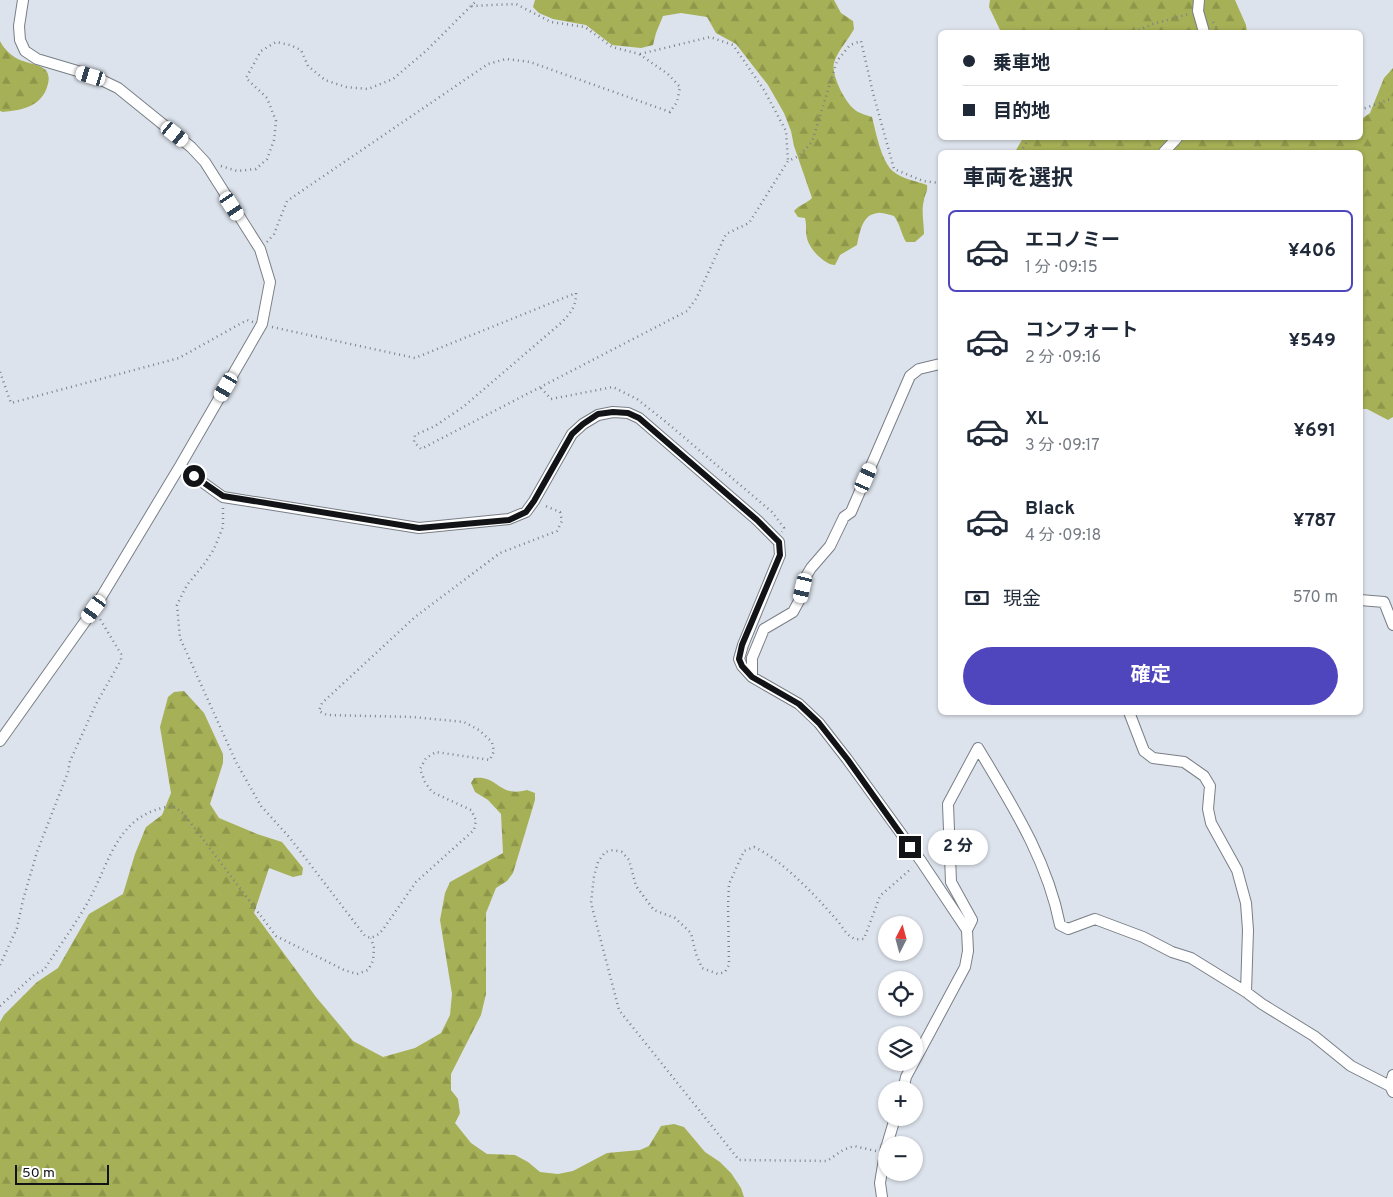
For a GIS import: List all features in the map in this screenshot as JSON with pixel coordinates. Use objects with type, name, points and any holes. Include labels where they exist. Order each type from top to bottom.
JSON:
[{"type":"street","points":[[0,740],[94,609],[180,466],[262,324],[270,282],[260,249],[204,162],[191,147],[118,88],[91,76],[37,59],[25,51],[20,40],[19,26],[23,0]]},
{"type":"street","points":[[1199,0],[1198,11],[1203,30]]},
{"type":"street","points":[[1166,150],[1175,140]]},
{"type":"street","points":[[752,677],[752,658],[764,629],[793,612],[800,599],[805,578],[830,546],[844,518],[851,512],[910,376],[919,369],[938,364]]},
{"type":"street","points":[[180,466],[223,496],[419,528],[509,520],[526,512],[572,434],[583,424],[598,414],[613,412],[628,413],[639,418],[757,520],[779,542],[780,555],[742,645],[739,659],[742,666],[752,677],[799,704],[819,723],[921,861],[967,930]]},
{"type":"street","points":[[1363,600],[1384,602],[1393,626]]},
{"type":"street","points":[[1130,715],[1144,751],[1152,758],[1184,762],[1204,776],[1210,786],[1208,809],[1211,823],[1237,870],[1246,903],[1248,930],[1246,992]]},
{"type":"street","points":[[905,1081],[966,967],[968,951],[967,930],[972,920],[951,882],[948,804],[978,748],[1014,808],[1044,868],[1054,897],[1060,925],[1068,929],[1095,919],[1143,937],[1172,952],[1192,958],[1314,1036],[1351,1066],[1391,1089],[1393,1075]]},
{"type":"street","points":[[880,1181],[882,1197]]},
{"type":"path","points":[[204,162],[237,171],[256,169],[266,159],[274,140],[276,121],[267,98],[246,78],[261,51],[276,42],[301,50],[308,66],[324,80],[346,87],[368,89],[393,79],[427,50],[477,0]]},
{"type":"path","points":[[260,249],[274,234],[287,201],[488,64],[506,59],[530,62],[670,112],[677,102],[680,87],[668,74],[639,54],[612,47],[585,28],[552,22],[516,4],[470,6]]},
{"type":"path","points":[[1139,30],[1198,11]]},
{"type":"path","points":[[639,54],[710,37],[734,45],[764,90],[786,131],[788,161]]},
{"type":"path","points":[[0,372],[11,403],[179,358],[247,320],[415,358],[576,293],[576,303],[572,312],[561,323],[463,407],[435,426],[415,435],[414,442],[421,449],[687,311],[696,299],[726,234],[749,223],[788,161],[799,156],[812,142],[837,61],[850,45],[861,42],[894,169],[923,182],[938,183]]},
{"type":"path","points":[[1363,109],[1393,98]]},
{"type":"path","points":[[223,496],[223,527],[205,563],[187,584],[177,605],[180,638],[236,762],[261,806],[290,838],[365,936],[371,938],[379,934],[384,928],[416,882],[474,830],[476,820],[470,810],[432,792],[420,769],[426,758],[436,752],[490,760],[494,750],[492,742],[479,730],[464,722],[412,717],[327,715],[319,712],[322,703],[415,617],[500,553],[557,531],[562,521],[560,512],[534,501]]},
{"type":"path","points":[[0,965],[17,928],[37,852],[68,772],[70,761],[96,704],[121,660],[121,654],[94,609]]},
{"type":"path","points":[[0,1006],[35,974],[44,970],[88,902],[115,843],[130,825],[143,815],[159,808],[173,806],[184,814],[276,936],[344,970],[357,974],[368,970],[373,961],[374,948],[371,938]]},
{"type":"path","points":[[878,1148],[854,1146],[843,1150],[828,1161],[739,1160],[619,1010],[591,903],[594,876],[598,862],[605,852],[613,850],[622,852],[629,860],[636,886],[654,910],[675,918],[691,933],[696,954],[702,968],[718,974],[725,972],[729,965],[728,905],[730,884],[744,852],[754,847],[789,870],[854,939],[864,939],[880,896],[921,861]]},
{"type":"green space","points":[[535,0],[834,0],[841,13],[853,21],[854,29],[835,59],[834,68],[837,81],[850,106],[858,112],[872,117],[880,146],[889,167],[901,176],[927,185],[923,208],[924,234],[915,242],[906,242],[894,216],[878,213],[865,220],[857,245],[840,255],[835,265],[822,259],[814,251],[806,236],[805,218],[798,217],[794,211],[812,198],[784,113],[768,85],[736,44],[716,33],[707,17],[681,13],[663,16],[653,45],[641,48],[612,45],[586,25],[553,19],[539,13],[533,7]]},
{"type":"green space","points":[[990,0],[1235,0],[1247,30],[1000,30],[989,7]]},
{"type":"green space","points":[[0,41],[13,56],[41,67],[48,74],[49,81],[43,96],[28,107],[0,111]]},
{"type":"green space","points":[[1393,68],[1393,417],[1388,420],[1367,409],[1363,409],[1363,150],[1016,150],[1022,140],[1363,140],[1363,118],[1370,113],[1384,78]]},
{"type":"green space","points":[[184,691],[204,713],[223,754],[223,763],[210,804],[219,818],[282,842],[303,868],[302,875],[293,877],[269,868],[254,913],[316,997],[353,1041],[383,1057],[415,1048],[441,1033],[450,1015],[452,994],[440,920],[445,893],[450,882],[503,853],[501,814],[488,800],[475,792],[471,783],[474,778],[482,778],[510,791],[527,790],[535,793],[535,800],[513,873],[507,881],[496,888],[486,913],[486,994],[481,1015],[451,1074],[451,1090],[458,1099],[460,1113],[455,1123],[471,1143],[487,1154],[515,1155],[528,1162],[540,1172],[558,1174],[573,1171],[607,1153],[640,1150],[649,1146],[661,1126],[674,1124],[684,1127],[705,1152],[720,1162],[731,1173],[741,1188],[744,1197],[0,1197],[0,1022],[4,1015],[37,982],[58,968],[89,914],[123,894],[135,854],[146,827],[162,815],[171,793],[160,727],[168,697],[174,692]]},
{"type":"route","points":[[194,476],[223,496],[419,528],[509,520],[526,512],[572,434],[583,424],[598,414],[613,412],[628,413],[639,418],[757,520],[779,542],[780,555],[742,645],[739,659],[742,666],[752,677],[799,704],[819,723],[910,847]]}]
